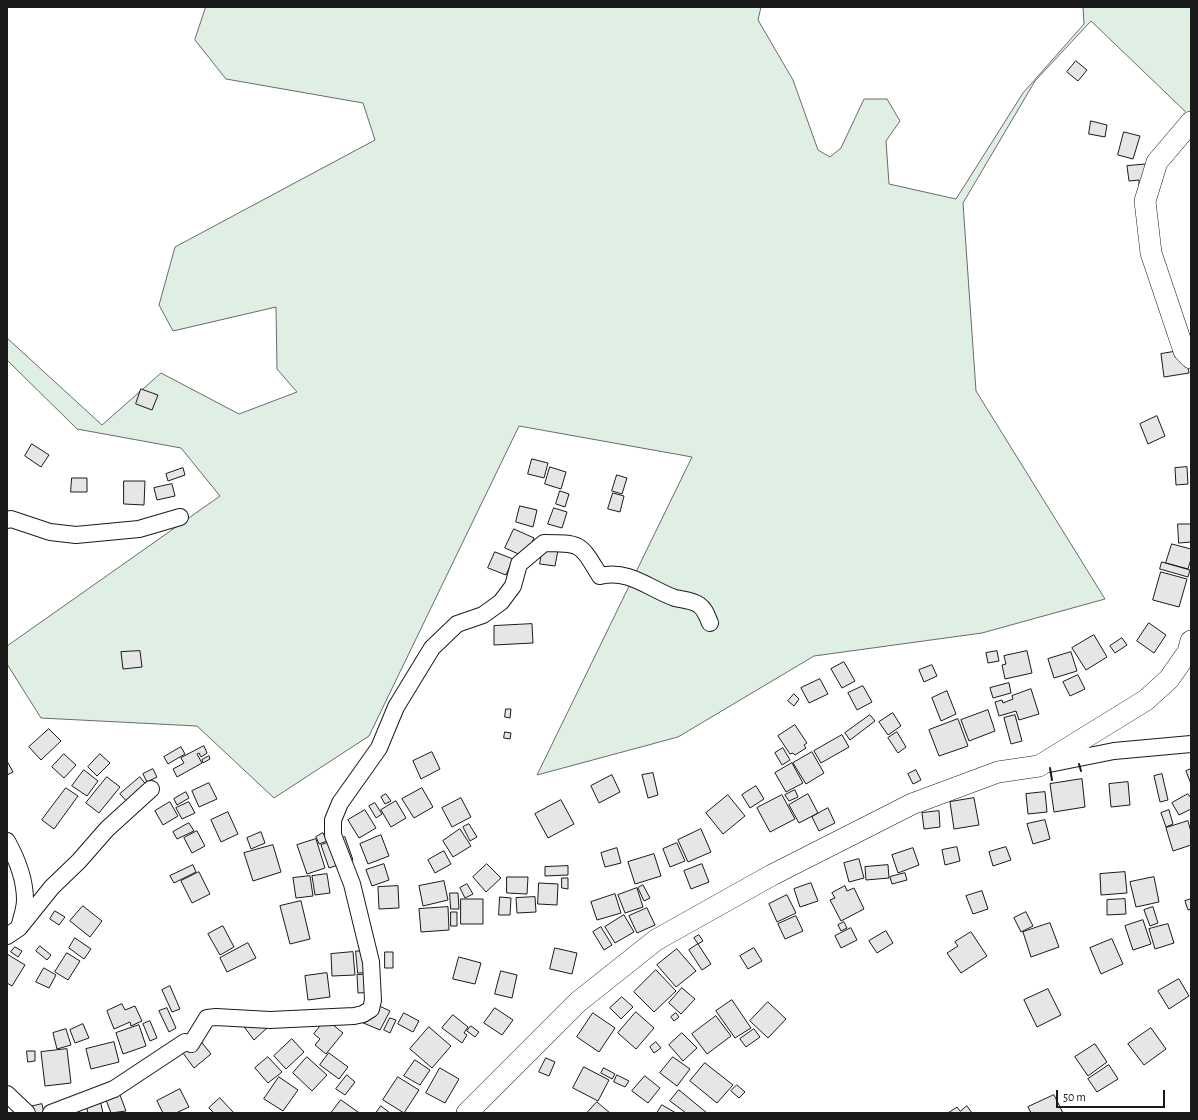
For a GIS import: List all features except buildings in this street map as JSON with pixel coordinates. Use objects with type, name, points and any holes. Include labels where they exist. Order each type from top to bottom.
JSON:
[{"type":"main road","points":[[1191,122],[1157,162],[1145,201],[1151,253],[1184,352],[1191,358]]},
{"type":"main road","points":[[473,1111],[578,1002],[656,940],[772,875],[912,804],[998,772],[1039,766],[1146,700],[1169,679],[1188,652],[1191,641]]},
{"type":"street","points":[[7,520],[11,519],[50,532],[76,535],[139,530],[180,517]]},
{"type":"street","points":[[51,1113],[114,1089],[185,1042],[191,1044],[207,1018],[216,1017],[270,1020],[354,1016],[363,1014],[370,1009],[373,1000],[371,962],[352,884],[333,835],[333,820],[340,804],[379,748],[396,706],[432,648],[457,624],[483,615],[501,602],[513,586],[519,564],[544,543],[569,543],[581,547],[600,576],[612,573],[621,575],[651,585],[675,598],[697,604],[704,609],[710,622]]},
{"type":"street","points":[[1039,766],[1114,751],[1191,744]]},
{"type":"street","points":[[13,932],[107,829],[151,789]]},
{"type":"street","points":[[7,841],[14,854],[22,879],[25,902],[13,932]]},
{"type":"street","points":[[7,1094],[27,1113]]},
{"type":"green space","points":[[206,7],[761,7],[758,20],[793,80],[818,150],[830,157],[841,148],[864,99],[887,99],[900,121],[886,141],[889,184],[956,199],[1023,93],[1084,24],[1083,7],[1191,7],[1191,117],[1091,21],[1035,81],[963,203],[976,391],[1105,599],[982,633],[814,656],[678,737],[537,775],[692,457],[519,426],[369,736],[274,798],[197,726],[41,718],[7,664],[7,646],[220,496],[181,448],[77,429],[7,360],[7,338],[102,425],[161,373],[239,414],[297,392],[277,369],[276,307],[173,331],[159,305],[175,247],[375,140],[363,103],[226,79],[195,40]]},
{"type":"wall","points":[[1079,764],[1081,771]]},
{"type":"wall","points":[[1050,768],[1052,780]]}]
